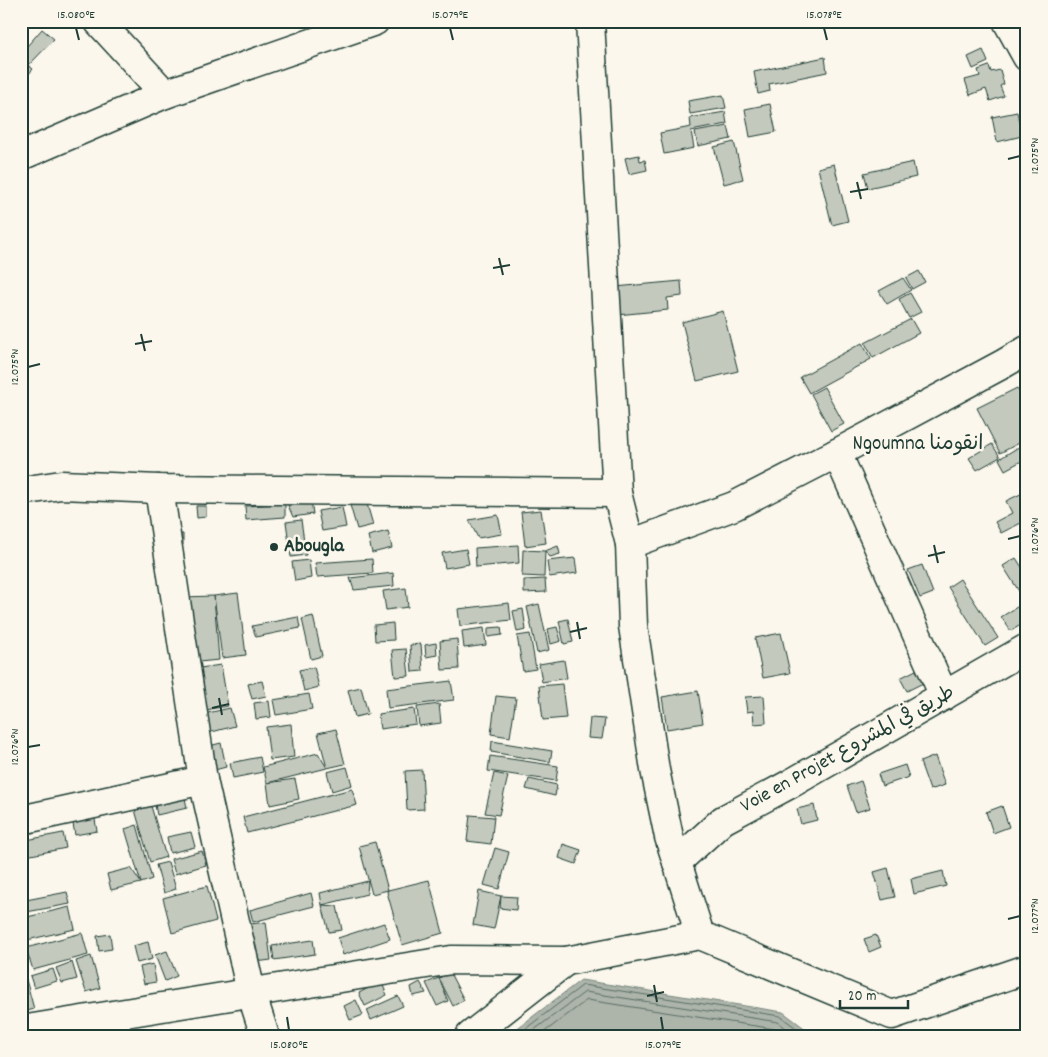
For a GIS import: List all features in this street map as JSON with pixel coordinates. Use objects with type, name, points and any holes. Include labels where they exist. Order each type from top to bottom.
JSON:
[{"type":"street","points":[[98,21],[165,94]]},
{"type":"street","points":[[21,156],[165,94],[375,21]]},
{"type":"street","points":[[590,21],[617,493],[630,544],[633,626],[655,770],[669,837],[700,935]]},
{"type":"street","points":[[1007,21],[1027,57]]},
{"type":"street","points":[[630,544],[734,506],[837,453],[1027,350]]},
{"type":"street","points":[[837,453],[944,696]]},
{"type":"street","points":[[21,490],[62,484],[159,489],[617,493]]},
{"type":"street","points":[[159,489],[202,780],[251,992],[265,1036]]},
{"type":"street","name":"Voie en Projet طريق في المشروع","points":[[677,862],[723,820],[790,784],[1027,648]]},
{"type":"street","points":[[21,820],[202,780]]},
{"type":"street","points":[[21,1030],[451,960],[566,961],[700,935],[892,1015],[1027,968]]},
{"type":"street","points":[[470,1036],[566,961]]},
{"type":"water","points":[[581,980],[783,1012],[815,1036],[507,1036]]},
{"type":"building","points":[[42,29],[54,39],[30,64],[21,57],[21,53]]},
{"type":"building","points":[[983,50],[988,62],[973,69],[968,57]]},
{"type":"building","points":[[825,57],[827,72],[769,84],[770,91],[758,94],[754,72]]},
{"type":"building","points":[[21,60],[33,69],[21,83]]},
{"type":"building","points":[[989,66],[991,72],[1000,70],[1004,84],[1000,86],[1004,96],[990,101],[986,89],[970,95],[965,80],[980,76],[978,70]]},
{"type":"building","points":[[723,95],[726,108],[690,114],[688,101]]},
{"type":"building","points":[[770,104],[776,132],[750,137],[745,109]]},
{"type":"building","points":[[725,112],[727,124],[691,131],[694,148],[664,154],[660,133],[691,127],[690,118]]},
{"type":"building","points":[[1017,112],[1022,136],[997,142],[992,117]]},
{"type":"building","points":[[728,126],[731,139],[698,146],[695,132]]},
{"type":"building","points":[[734,142],[743,179],[724,184],[714,147]]},
{"type":"building","points":[[639,155],[640,161],[645,160],[647,170],[629,174],[625,158]]},
{"type":"building","points":[[913,162],[916,177],[868,188],[864,173]]},
{"type":"building","points":[[834,164],[848,221],[832,225],[818,168]]},
{"type":"building","points":[[919,271],[925,282],[912,289],[906,278]]},
{"type":"building","points":[[903,278],[911,290],[887,304],[879,291]]},
{"type":"building","points":[[681,281],[682,296],[667,298],[668,310],[617,315],[615,287]]},
{"type":"building","points":[[910,293],[921,312],[909,318],[899,299]]},
{"type":"building","points":[[723,311],[738,371],[697,381],[682,322]]},
{"type":"building","points":[[911,319],[919,333],[873,358],[865,343]]},
{"type":"building","points":[[862,343],[871,359],[809,393],[800,377]]},
{"type":"building","points":[[824,387],[844,424],[831,431],[811,394]]},
{"type":"building","points":[[1017,388],[1027,408],[1027,439],[1000,453],[977,408]]},
{"type":"building","points":[[1027,442],[1027,458],[1005,470],[999,459]]},
{"type":"building","points":[[992,444],[1000,457],[977,470],[969,458]]},
{"type":"building","points":[[1027,491],[1027,520],[1001,533],[995,522],[1012,513],[1006,501]]},
{"type":"building","points":[[311,500],[313,514],[293,517],[287,503]]},
{"type":"building","points":[[285,504],[285,517],[246,520],[245,506]]},
{"type":"building","points":[[367,504],[373,525],[357,529],[350,505]]},
{"type":"building","points":[[196,506],[206,506],[206,517],[197,518]]},
{"type":"building","points":[[342,507],[346,527],[322,531],[318,511]]},
{"type":"building","points":[[541,510],[546,543],[525,546],[521,512]]},
{"type":"building","points":[[498,515],[502,534],[478,538],[469,520]]},
{"type":"building","points":[[301,520],[306,555],[291,557],[286,522]]},
{"type":"building","points":[[388,531],[392,548],[372,553],[368,536]]},
{"type":"building","points":[[170,534],[183,534],[183,545],[171,546]]},
{"type":"building","points":[[518,545],[519,563],[476,567],[475,548]]},
{"type":"building","points":[[558,546],[560,554],[550,557],[545,551]]},
{"type":"building","points":[[466,549],[469,564],[445,568],[442,553]]},
{"type":"building","points":[[523,550],[545,551],[544,577],[522,576]]},
{"type":"building","points":[[575,558],[577,573],[549,577],[547,561]]},
{"type":"building","points":[[1016,558],[1027,575],[1027,604],[1003,566]]},
{"type":"building","points":[[372,559],[373,573],[317,577],[315,563]]},
{"type":"building","points":[[309,560],[311,578],[295,581],[292,562]]},
{"type":"building","points":[[922,565],[933,593],[920,598],[908,570]]},
{"type":"building","points":[[393,573],[394,586],[354,590],[350,578]]},
{"type":"building","points":[[545,579],[546,592],[524,593],[524,580]]},
{"type":"building","points":[[960,579],[998,638],[985,646],[948,587]]},
{"type":"building","points":[[406,588],[408,607],[386,610],[383,591]]},
{"type":"building","points":[[238,593],[246,655],[222,658],[214,596]]},
{"type":"building","points":[[214,596],[219,660],[189,663],[182,597]]},
{"type":"building","points":[[1025,602],[1027,604],[1027,621],[1011,631],[1001,617]]},
{"type":"building","points":[[509,603],[511,620],[460,626],[458,609]]},
{"type":"building","points":[[539,604],[549,650],[537,653],[527,607]]},
{"type":"building","points":[[523,609],[526,630],[517,632],[513,611]]},
{"type":"building","points":[[313,616],[322,656],[311,659],[302,619]]},
{"type":"building","points":[[298,617],[300,628],[256,637],[252,626]]},
{"type":"building","points":[[568,619],[573,642],[564,644],[559,621]]},
{"type":"building","points":[[393,623],[394,640],[375,641],[374,625]]},
{"type":"building","points":[[501,627],[502,635],[488,637],[488,628]]},
{"type":"building","points":[[557,627],[561,641],[551,644],[548,629]]},
{"type":"building","points":[[484,628],[486,645],[464,648],[462,631]]},
{"type":"building","points":[[781,633],[790,673],[763,678],[755,638]]},
{"type":"building","points":[[530,634],[536,669],[523,671],[517,636]]},
{"type":"building","points":[[457,639],[459,669],[442,670],[440,641]]},
{"type":"building","points":[[436,643],[437,655],[426,657],[425,645]]},
{"type":"building","points":[[421,644],[423,671],[412,672],[410,645]]},
{"type":"building","points":[[406,649],[409,676],[395,677],[392,650]]},
{"type":"building","points":[[564,660],[567,678],[542,682],[539,664]]},
{"type":"building","points":[[221,665],[228,706],[200,711],[193,669]]},
{"type":"building","points":[[314,667],[319,687],[304,691],[299,670]]},
{"type":"building","points":[[916,670],[923,683],[907,691],[900,678]]},
{"type":"building","points":[[262,681],[266,696],[252,699],[248,684]]},
{"type":"building","points":[[451,681],[454,700],[388,708],[386,689]]},
{"type":"building","points":[[562,684],[566,718],[543,720],[539,686]]},
{"type":"building","points":[[361,687],[368,714],[355,717],[348,690]]},
{"type":"building","points":[[698,691],[703,723],[667,729],[662,697]]},
{"type":"building","points":[[309,694],[312,709],[276,715],[273,700]]},
{"type":"building","points":[[496,696],[516,698],[510,737],[491,734]]},
{"type":"building","points":[[764,696],[766,723],[754,724],[753,711],[747,712],[745,697]]},
{"type":"building","points":[[269,701],[271,717],[256,719],[254,703]]},
{"type":"building","points":[[439,704],[441,723],[419,726],[417,707]]},
{"type":"building","points":[[230,708],[235,726],[204,734],[199,715]]},
{"type":"building","points":[[414,709],[416,724],[380,729],[378,714]]},
{"type":"building","points":[[590,718],[605,719],[602,739],[588,738]]},
{"type":"building","points":[[291,724],[294,757],[270,760],[266,727]]},
{"type":"building","points":[[336,729],[345,764],[327,768],[318,733]]},
{"type":"building","points":[[492,741],[552,751],[550,762],[491,752]]},
{"type":"building","points":[[221,743],[226,767],[211,771],[205,747]]},
{"type":"building","points":[[318,753],[327,768],[267,783],[263,767]]},
{"type":"building","points":[[490,756],[558,766],[556,781],[488,771]]},
{"type":"building","points":[[935,756],[945,785],[930,790],[920,762]]},
{"type":"building","points":[[260,757],[263,772],[233,778],[230,763]]},
{"type":"building","points":[[905,765],[909,777],[882,786],[878,774]]},
{"type":"building","points":[[347,767],[352,785],[332,791],[327,772]]},
{"type":"building","points":[[422,770],[424,809],[407,810],[405,771]]},
{"type":"building","points":[[494,773],[508,776],[499,815],[485,813]]},
{"type":"building","points":[[295,779],[299,799],[270,805],[267,783]]},
{"type":"building","points":[[529,779],[557,785],[555,796],[526,789]]},
{"type":"building","points":[[861,781],[870,808],[856,812],[847,786]]},
{"type":"building","points":[[352,789],[357,805],[247,833],[243,817]]},
{"type":"building","points":[[184,793],[187,808],[157,815],[154,800]]},
{"type":"building","points":[[814,805],[817,820],[801,824],[797,809]]},
{"type":"building","points":[[151,806],[166,857],[150,862],[135,810]]},
{"type":"building","points":[[1002,806],[1009,827],[993,833],[986,812]]},
{"type":"building","points":[[94,814],[97,831],[75,835],[72,818]]},
{"type":"building","points":[[470,815],[494,817],[491,844],[467,841]]},
{"type":"building","points":[[137,825],[152,879],[141,883],[125,829]]},
{"type":"building","points":[[191,832],[195,847],[170,853],[167,837]]},
{"type":"building","points":[[63,833],[66,848],[21,857],[21,841]]},
{"type":"building","points":[[375,842],[388,890],[372,894],[359,846]]},
{"type":"building","points":[[563,844],[581,850],[576,864],[559,858]]},
{"type":"building","points":[[495,848],[509,852],[499,889],[484,885]]},
{"type":"building","points":[[202,851],[206,865],[175,874],[171,859]]},
{"type":"building","points":[[168,862],[176,889],[164,893],[156,865]]},
{"type":"building","points":[[131,868],[141,883],[111,890],[107,874]]},
{"type":"building","points":[[888,868],[895,897],[882,900],[874,872]]},
{"type":"building","points":[[943,871],[946,886],[914,894],[911,879]]},
{"type":"building","points":[[429,880],[443,933],[402,945],[387,892],[388,890]]},
{"type":"building","points":[[368,881],[367,894],[322,905],[320,893]]},
{"type":"building","points":[[207,886],[216,921],[172,933],[163,898]]},
{"type":"building","points":[[1027,887],[1027,904],[1022,889]]},
{"type":"building","points":[[479,891],[501,896],[494,929],[473,925]]},
{"type":"building","points":[[67,892],[70,904],[21,913],[21,901]]},
{"type":"building","points":[[311,893],[314,906],[253,922],[250,910]]},
{"type":"building","points":[[501,896],[517,897],[516,910],[500,908]]},
{"type":"building","points":[[322,905],[337,906],[342,930],[329,932]]},
{"type":"building","points":[[70,907],[75,929],[27,940],[23,918]]},
{"type":"building","points":[[266,922],[271,960],[256,962],[251,924]]},
{"type":"building","points":[[384,923],[390,939],[343,955],[338,938]]},
{"type":"building","points":[[82,933],[88,955],[33,970],[26,948]]},
{"type":"building","points":[[110,934],[112,949],[99,951],[97,936]]},
{"type":"building","points":[[876,935],[881,947],[869,952],[864,939]]},
{"type":"building","points":[[313,940],[315,954],[274,960],[272,946]]},
{"type":"building","points":[[21,942],[27,972],[21,973]]},
{"type":"building","points":[[148,942],[152,959],[137,963],[133,946]]},
{"type":"building","points":[[167,951],[177,976],[165,981],[155,955]]},
{"type":"building","points":[[91,956],[100,988],[86,992],[76,961]]},
{"type":"building","points":[[72,962],[77,979],[62,983],[56,968]]},
{"type":"building","points":[[153,964],[156,982],[144,984],[140,967]]},
{"type":"building","points":[[53,969],[57,981],[34,988],[30,976]]},
{"type":"building","points":[[450,973],[464,1000],[453,1006],[439,978]]},
{"type":"building","points":[[25,976],[34,1009],[24,1012],[21,1003],[21,977]]},
{"type":"building","points":[[439,978],[448,1001],[437,1006],[426,983]]},
{"type":"building","points":[[381,981],[387,995],[365,1006],[359,993]]},
{"type":"building","points":[[420,982],[426,993],[413,996],[411,987]]},
{"type":"building","points":[[398,996],[403,1006],[371,1020],[367,1010]]},
{"type":"building","points":[[356,1000],[363,1015],[350,1020],[344,1006]]},
{"type":"place","name":"Abougla","points":[[274,547]]},
{"type":"district","name":"Ngoumna انقومنا","points":[[918,445]]}]
